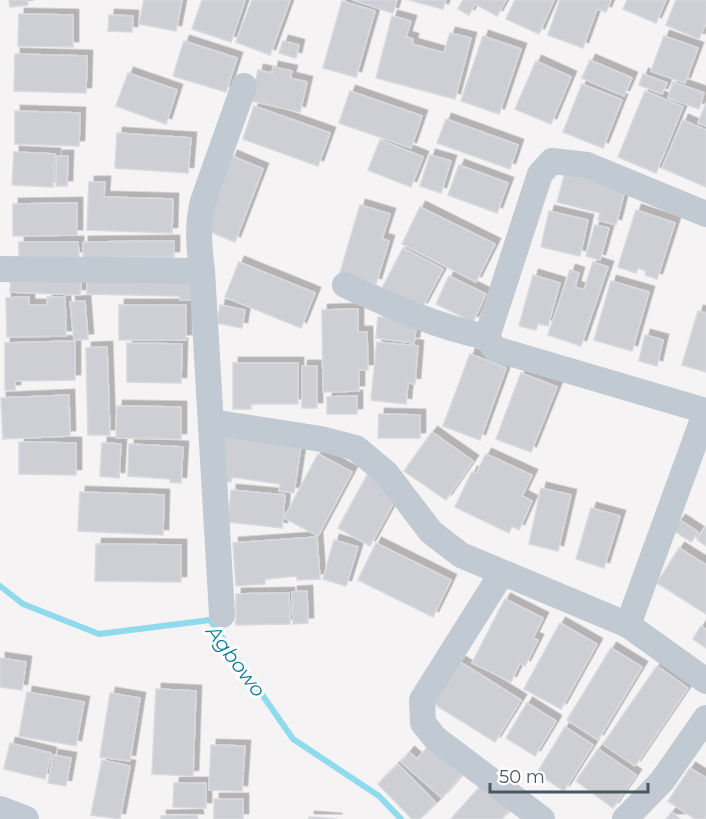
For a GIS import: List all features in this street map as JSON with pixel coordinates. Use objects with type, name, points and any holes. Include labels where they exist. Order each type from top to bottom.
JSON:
[{"type":"street","points":[[222,615],[202,271],[198,241],[199,218],[203,201],[244,86]]},
{"type":"street","points":[[487,337],[540,174],[552,161],[587,165],[706,214]]},
{"type":"street","points":[[0,269],[202,271]]},
{"type":"street","points":[[345,285],[449,328],[487,337],[495,349],[706,411],[628,625]]},
{"type":"street","points":[[211,422],[321,439],[356,448],[386,473],[431,532],[461,555],[628,625],[706,681]]},
{"type":"street","points":[[502,573],[422,700],[423,723],[435,738],[542,819]]},
{"type":"street","points":[[625,819],[662,781],[706,718]]},
{"type":"street","points":[[0,809],[26,819]]},
{"type":"building","points":[[9,0],[27,0],[28,5],[10,7]]},
{"type":"building","points":[[144,0],[182,0],[176,31],[139,24]]},
{"type":"building","points":[[202,0],[245,0],[231,42],[192,29]]},
{"type":"building","points":[[252,0],[290,0],[270,55],[236,42]]},
{"type":"building","points":[[353,0],[397,0],[393,13]]},
{"type":"building","points":[[409,0],[446,0],[443,9]]},
{"type":"building","points":[[463,0],[506,0],[497,16],[475,4],[469,15],[458,9]]},
{"type":"building","points":[[515,0],[554,0],[539,34],[506,19]]},
{"type":"building","points":[[560,0],[611,0],[606,12],[597,9],[583,48],[548,35]]},
{"type":"building","points":[[627,0],[666,0],[656,23],[623,9]]},
{"type":"building","points":[[676,0],[706,0],[706,23],[699,39],[666,25]]},
{"type":"building","points":[[342,1],[375,11],[356,77],[323,68]]},
{"type":"building","points":[[19,14],[73,15],[73,47],[18,46]]},
{"type":"building","points":[[109,15],[133,16],[132,32],[108,31]]},
{"type":"building","points":[[392,16],[411,21],[406,37],[413,39],[412,44],[444,53],[450,33],[471,38],[455,99],[376,78]]},
{"type":"building","points":[[483,36],[521,49],[499,114],[461,101]]},
{"type":"building","points":[[664,36],[698,48],[685,83],[651,71]]},
{"type":"building","points":[[184,41],[237,58],[226,92],[173,76]]},
{"type":"building","points":[[283,41],[299,45],[296,58],[279,53]]},
{"type":"building","points":[[15,54],[87,56],[86,93],[14,91]]},
{"type":"building","points":[[590,60],[632,78],[624,96],[582,78]]},
{"type":"building","points":[[536,61],[571,77],[551,124],[515,109]]},
{"type":"building","points":[[273,67],[292,71],[290,78],[307,82],[300,112],[251,101],[258,70],[272,73]]},
{"type":"building","points":[[128,73],[177,90],[166,124],[116,106]]},
{"type":"building","points":[[643,74],[667,83],[662,94],[639,85]]},
{"type":"building","points":[[673,82],[704,93],[699,109],[668,98]]},
{"type":"building","points":[[582,84],[622,100],[603,148],[563,132]]},
{"type":"building","points":[[350,91],[422,116],[411,148],[339,123]]},
{"type":"building","points":[[645,91],[683,107],[656,173],[618,157]]},
{"type":"building","points":[[706,103],[706,126],[698,123]]},
{"type":"building","points":[[254,106],[330,133],[318,166],[243,139]]},
{"type":"building","points":[[15,111],[80,113],[79,146],[15,144]]},
{"type":"building","points":[[446,119],[518,145],[510,169],[437,143]]},
{"type":"building","points":[[683,120],[706,130],[706,187],[662,168]]},
{"type":"building","points":[[117,133],[191,138],[188,173],[115,168]]},
{"type":"building","points":[[380,140],[423,157],[411,187],[368,170]]},
{"type":"building","points":[[14,152],[55,154],[53,187],[12,185]]},
{"type":"building","points":[[430,155],[451,161],[441,193],[420,186]]},
{"type":"building","points":[[57,156],[68,156],[67,186],[56,186]]},
{"type":"building","points":[[232,156],[263,169],[235,242],[203,229]]},
{"type":"building","points":[[459,165],[508,183],[497,213],[448,195]]},
{"type":"building","points":[[566,169],[626,186],[616,225],[598,220],[600,213],[557,202]]},
{"type":"building","points":[[89,182],[105,182],[104,197],[173,199],[172,233],[87,230]]},
{"type":"building","points":[[77,203],[77,235],[13,236],[13,204]]},
{"type":"building","points":[[360,205],[390,214],[382,239],[389,241],[376,284],[340,273]]},
{"type":"building","points":[[420,207],[495,244],[476,282],[402,244]]},
{"type":"building","points":[[636,210],[675,223],[657,279],[645,275],[646,271],[638,268],[636,273],[618,267]]},
{"type":"building","points":[[549,211],[588,220],[580,256],[541,247]]},
{"type":"building","points":[[595,225],[609,228],[600,260],[586,256]]},
{"type":"building","points":[[174,241],[174,257],[83,258],[83,242]]},
{"type":"building","points":[[19,242],[78,242],[79,257],[19,258]]},
{"type":"building","points":[[403,248],[443,269],[422,308],[380,292]]},
{"type":"building","points":[[239,262],[315,293],[301,328],[225,297]]},
{"type":"building","points":[[593,262],[608,267],[581,346],[548,335],[570,270],[579,273],[575,287],[584,290]]},
{"type":"building","points":[[11,274],[81,277],[80,295],[10,292]]},
{"type":"building","points":[[533,275],[560,283],[548,326],[538,323],[536,330],[519,326]]},
{"type":"building","points":[[449,276],[486,294],[473,322],[436,304]]},
{"type":"building","points":[[87,279],[199,280],[199,300],[180,300],[180,296],[87,294]]},
{"type":"building","points":[[611,281],[649,292],[632,351],[594,340]]},
{"type":"building","points":[[29,297],[29,305],[47,305],[47,297],[65,297],[66,336],[7,337],[6,298]]},
{"type":"building","points":[[85,301],[88,339],[74,340],[70,302]]},
{"type":"building","points":[[119,305],[186,305],[186,340],[119,340]]},
{"type":"building","points":[[220,305],[245,310],[242,328],[217,323]]},
{"type":"building","points":[[358,309],[358,332],[367,332],[368,370],[359,370],[359,391],[323,392],[322,310]]},
{"type":"building","points":[[698,311],[706,313],[706,372],[682,365]]},
{"type":"building","points":[[378,317],[417,321],[414,343],[376,338]]},
{"type":"building","points":[[645,335],[663,340],[657,366],[639,361]]},
{"type":"building","points":[[75,341],[75,380],[15,381],[15,390],[5,390],[5,343]]},
{"type":"building","points":[[377,342],[418,346],[415,384],[408,383],[406,404],[371,400]]},
{"type":"building","points":[[127,343],[182,344],[181,383],[127,382]]},
{"type":"building","points":[[107,347],[110,435],[88,435],[86,348]]},
{"type":"building","points":[[470,354],[506,368],[480,440],[443,426]]},
{"type":"building","points":[[233,363],[298,363],[298,404],[251,404],[251,409],[233,409]]},
{"type":"building","points":[[302,366],[317,366],[317,408],[302,408]]},
{"type":"building","points":[[521,373],[557,387],[531,452],[496,439]]},
{"type":"building","points":[[69,395],[70,436],[3,439],[1,398]]},
{"type":"building","points":[[357,396],[357,414],[327,414],[327,397]]},
{"type":"building","points":[[117,406],[181,407],[181,439],[116,438]]},
{"type":"building","points":[[379,414],[420,415],[420,438],[378,438]]},
{"type":"building","points":[[432,432],[473,461],[446,500],[404,471]]},
{"type":"building","points":[[223,434],[301,446],[294,493],[279,491],[280,484],[232,477],[231,482],[216,479]]},
{"type":"building","points":[[19,442],[76,443],[76,475],[19,474]]},
{"type":"building","points":[[102,443],[121,444],[119,478],[100,476]]},
{"type":"building","points":[[129,444],[183,447],[181,483],[170,482],[170,479],[128,476]]},
{"type":"building","points":[[318,454],[352,472],[318,536],[284,518]]},
{"type":"building","points":[[486,454],[532,475],[522,496],[532,501],[519,530],[512,526],[509,533],[455,507],[472,472],[476,474]]},
{"type":"building","points":[[371,468],[399,493],[370,546],[338,528]]},
{"type":"building","points":[[541,488],[571,495],[558,551],[529,544]]},
{"type":"building","points":[[231,490],[285,495],[282,528],[228,522]]},
{"type":"building","points":[[80,492],[164,495],[163,535],[78,531]]},
{"type":"building","points":[[591,508],[620,516],[604,568],[576,559]]},
{"type":"building","points":[[680,520],[698,532],[691,542],[673,530]]},
{"type":"building","points":[[706,526],[706,546],[697,539]]},
{"type":"building","points":[[317,537],[320,579],[297,580],[297,576],[265,579],[265,584],[236,586],[233,543]]},
{"type":"building","points":[[334,540],[358,547],[346,586],[323,579]]},
{"type":"building","points":[[376,543],[451,580],[433,617],[358,580]]},
{"type":"building","points":[[96,544],[181,545],[181,582],[95,581]]},
{"type":"building","points":[[679,548],[706,565],[706,614],[657,583]]},
{"type":"building","points":[[307,591],[308,623],[293,624],[292,592]]},
{"type":"building","points":[[289,593],[290,624],[236,625],[236,594]]},
{"type":"building","points":[[505,599],[543,618],[533,638],[538,640],[525,666],[520,663],[511,682],[472,663]]},
{"type":"building","points":[[560,623],[597,644],[561,709],[524,689]]},
{"type":"building","points":[[701,626],[706,630],[706,648],[693,639]]},
{"type":"building","points":[[611,648],[642,667],[598,740],[567,720]]},
{"type":"building","points":[[0,658],[26,662],[22,690],[0,687]]},
{"type":"building","points":[[460,662],[521,700],[495,742],[434,704]]},
{"type":"building","points":[[657,666],[688,688],[635,766],[603,744]]},
{"type":"building","points":[[156,689],[196,691],[193,776],[152,774]]},
{"type":"building","points":[[27,692],[84,702],[76,746],[19,736]]},
{"type":"building","points":[[110,693],[140,698],[130,761],[100,757]]},
{"type":"building","points":[[527,703],[556,721],[535,756],[506,738]]},
{"type":"building","points":[[565,727],[593,745],[564,791],[537,773]]},
{"type":"building","points":[[432,742],[465,771],[442,798],[401,762],[409,752],[417,759]]},
{"type":"building","points":[[10,743],[51,753],[45,779],[4,769]]},
{"type":"building","points":[[211,745],[245,746],[242,791],[209,790]]},
{"type":"building","points":[[598,749],[636,775],[613,808],[576,781]]},
{"type":"building","points":[[53,755],[71,758],[66,786],[48,783]]},
{"type":"building","points":[[102,760],[130,766],[120,819],[91,815]]},
{"type":"building","points":[[398,764],[436,803],[420,819],[412,819],[378,784]]},
{"type":"building","points":[[690,768],[706,778],[706,819],[695,819],[668,801]]},
{"type":"building","points":[[486,780],[514,805],[502,819],[451,819]]},
{"type":"building","points":[[174,783],[206,783],[206,808],[173,807]]},
{"type":"building","points":[[214,799],[243,799],[243,819],[214,819]]},
{"type":"building","points":[[672,812],[680,819],[666,819]]},
{"type":"building","points":[[197,815],[198,819],[161,819],[161,816]]},
{"type":"building","points":[[309,817],[337,819],[309,819]]},
{"type":"waterway","name":"Agbowo","points":[[0,586],[23,604],[99,634],[210,620],[293,739],[379,796],[401,819]]}]
